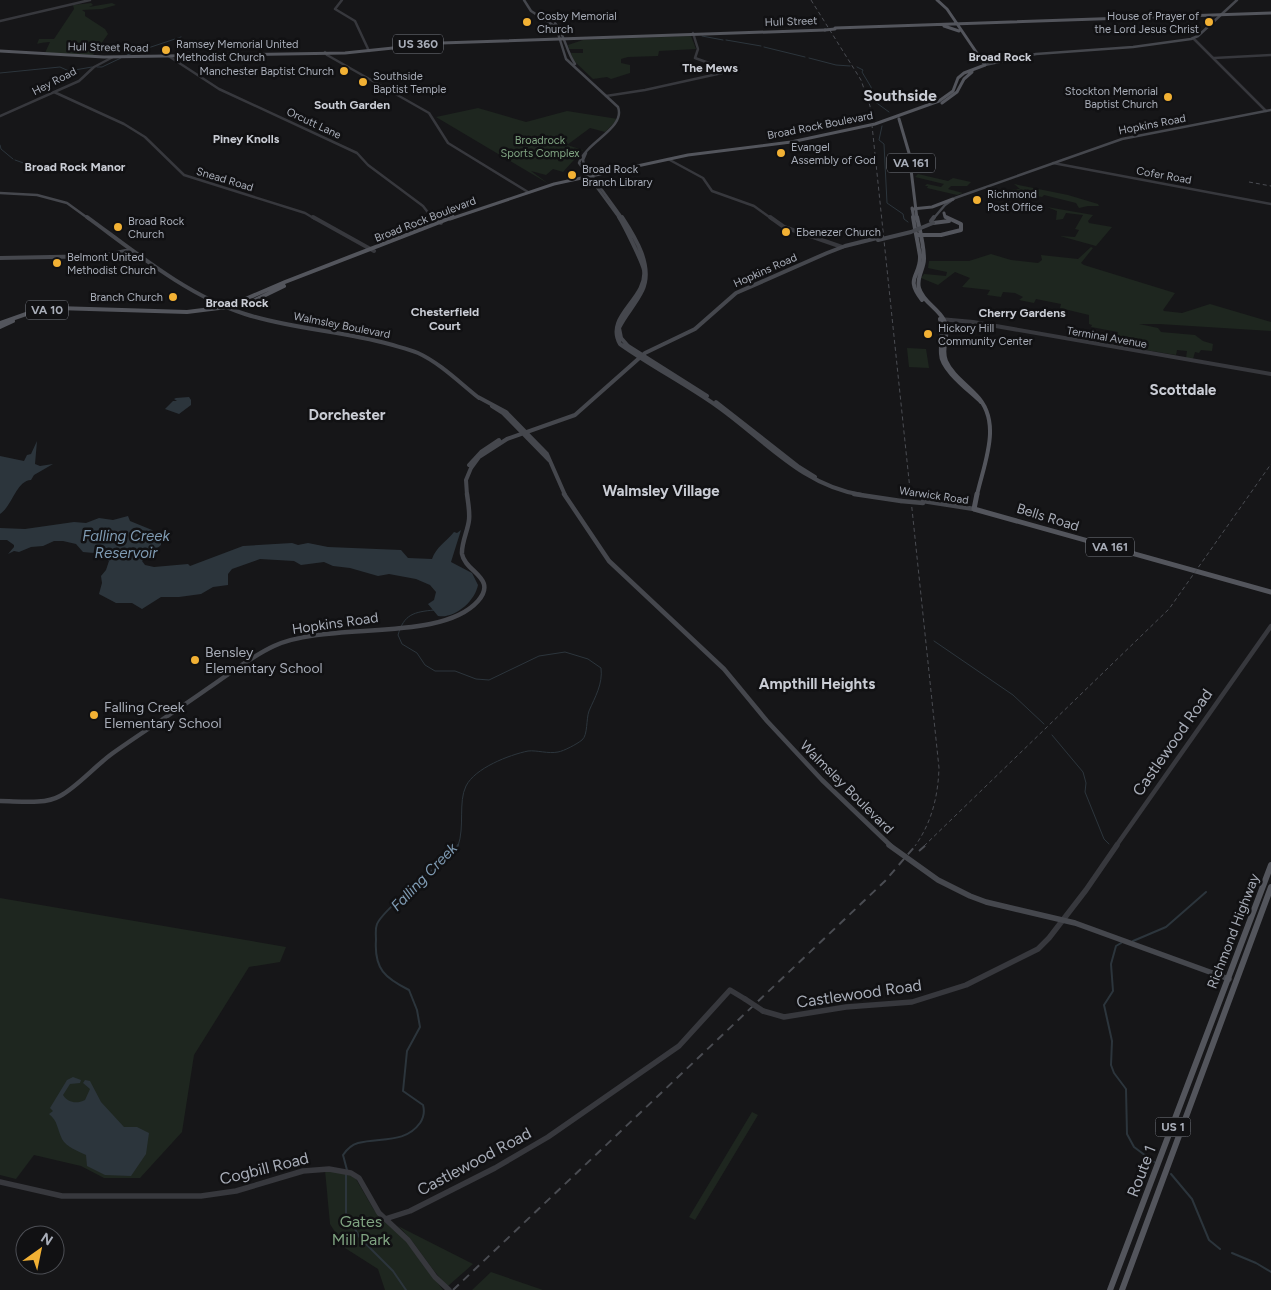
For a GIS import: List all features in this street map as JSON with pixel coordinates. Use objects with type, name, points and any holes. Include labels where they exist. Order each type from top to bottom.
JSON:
[{"type":"main road","name":"Warwick Road","points":[[525,0],[532,10],[558,26],[566,59],[620,107],[624,116],[620,124],[585,154],[583,160],[590,176],[627,225],[646,268],[647,280],[644,289],[619,328],[625,343],[641,357],[717,406],[805,475],[843,491],[864,496],[974,509]]},
{"type":"main road","points":[[936,0],[964,34],[984,66]]},
{"type":"main road","points":[[1221,15],[1237,0]]},
{"type":"main road","name":"Hull Street","points":[[562,39],[1271,13]]},
{"type":"main road","name":"VA 10","points":[[984,66],[1037,54],[1133,47],[1193,38],[1198,36],[1221,15]]},
{"type":"main road","points":[[950,16],[961,21],[979,24]]},
{"type":"main road","points":[[934,25],[946,21],[950,16]]},
{"type":"main road","name":"Hull Street","points":[[1002,23],[1023,22]]},
{"type":"main road","points":[[956,24],[984,66]]},
{"type":"main road","points":[[964,34],[964,29],[979,24]]},
{"type":"main road","points":[[934,25],[959,31]]},
{"type":"main road","name":"Hull Street","points":[[606,38],[693,34]]},
{"type":"main road","name":"Hull Street Road","points":[[0,50],[113,57],[325,53],[436,43],[606,38]]},
{"type":"main road","name":"Hull Street Road","points":[[0,50],[80,56],[167,56]]},
{"type":"main road","name":"Broad Rock Boulevard","points":[[670,160],[796,144],[867,129],[896,120],[939,101],[953,91],[958,78],[964,73],[984,66]]},
{"type":"main road","name":"Hopkins Road","points":[[938,217],[953,199],[1122,138],[1271,110]]},
{"type":"main road","name":"Broad Rock Boulevard","points":[[372,250],[528,192],[590,176],[711,151],[791,142],[896,120]]},
{"type":"main road","name":"VA 161","points":[[896,120],[909,149],[918,235],[920,260],[914,276],[913,287],[920,298],[941,318]]},
{"type":"main road","name":"Broad Rock Boulevard","points":[[231,307],[285,282],[372,250],[479,211],[590,176]]},
{"type":"main road","name":"Walmsley Boulevard","points":[[0,193],[37,196],[60,201],[71,206],[199,293],[247,314],[293,326],[374,340],[408,349],[426,357],[478,397],[503,413],[524,432],[549,460],[572,507],[609,561],[724,668],[767,721],[822,780],[896,851],[938,880],[970,896],[986,902],[1063,920],[1235,982]]},
{"type":"main road","name":"Hopkins Road","points":[[0,801],[47,800],[60,796],[112,754],[247,662],[274,646],[307,637],[429,625],[447,620],[468,610],[479,600],[484,590],[483,581],[465,560],[462,550],[468,523],[466,482],[472,466],[492,448],[524,432],[565,417],[582,408],[641,357],[655,348],[695,329],[736,293],[842,247],[911,232],[932,222],[944,213],[953,202],[971,193]]},
{"type":"main road","points":[[914,209],[932,207],[953,199]]},
{"type":"main road","name":"VA 161","points":[[914,209],[924,259],[918,277],[919,291],[941,318]]},
{"type":"main road","points":[[918,235],[949,234],[961,230],[961,224],[945,218],[944,213]]},
{"type":"main road","points":[[938,217],[954,220]]},
{"type":"main road","points":[[921,240],[924,237],[953,231],[959,227],[955,222],[939,220],[932,222]]},
{"type":"main road","points":[[919,229],[925,233],[935,235]]},
{"type":"main road","points":[[0,257],[102,256],[131,248]]},
{"type":"main road","name":"VA 10","points":[[0,323],[29,312],[57,308],[192,312],[231,307]]},
{"type":"main road","name":"VA 10","points":[[0,327],[28,316],[55,311],[185,315],[231,307]]},
{"type":"main road","points":[[941,318],[946,325],[944,339],[946,362],[953,372],[982,400],[991,415],[992,424],[974,509]]},
{"type":"main road","name":"VA 161","points":[[977,499],[981,506],[990,512]]},
{"type":"main road","name":"Bells Road","points":[[974,509],[990,512],[1271,594]]},
{"type":"main road","name":"Richmond Highway","points":[[1218,1005],[1271,865]]},
{"type":"main road","name":"Richmond Highway","points":[[1224,1011],[1271,887]]},
{"type":"main road","name":"Route 1","points":[[1110,1290],[1218,1005]]},
{"type":"main road","name":"Route 1","points":[[1122,1290],[1191,1106],[1224,1011]]},
{"type":"street","points":[[0,21],[90,0]]},
{"type":"street","points":[[342,0],[335,10],[356,22],[369,50]]},
{"type":"street","points":[[607,95],[645,90],[730,71],[721,66],[695,58],[699,52],[693,34]]},
{"type":"street","points":[[1193,38],[1266,111]]},
{"type":"street","points":[[325,53],[428,113],[439,125],[445,141],[528,192]]},
{"type":"street","points":[[1214,58],[1271,55]]},
{"type":"street","name":"Orcutt Lane","points":[[167,56],[219,89],[357,153],[368,165],[421,204],[432,218],[441,223]]},
{"type":"street","name":"Hey Road","points":[[0,116],[80,81],[94,67],[113,57]]},
{"type":"street","name":"Snead Road","points":[[54,92],[124,124],[145,138],[184,175],[305,213],[372,250]]},
{"type":"street","points":[[670,160],[702,178],[712,191],[754,206],[784,227],[842,247]]},
{"type":"street","name":"Cofer Road","points":[[1053,163],[1271,204]]},
{"type":"street","name":"Terminal Avenue","points":[[941,318],[1271,374]]},
{"type":"street","name":"Castlewood Road","points":[[385,1219],[410,1211],[496,1168],[548,1137],[679,1046],[730,990],[763,1011],[784,1017],[852,1006],[917,1001],[975,982],[1034,951],[1047,940],[1086,890],[1159,783],[1271,626]]},
{"type":"street","name":"Cogbill Road","points":[[0,1182],[62,1196],[201,1196],[236,1191],[302,1170],[320,1169],[351,1173],[359,1178],[374,1206],[408,1240],[435,1277],[449,1290]]},
{"type":"green space","points":[[91,3],[93,5],[89,7],[112,3],[116,5],[102,9],[82,10],[85,12],[85,16],[105,29],[108,34],[93,55],[45,53],[50,42],[37,44],[39,39],[54,39],[74,9],[73,5]]},
{"type":"green space","points":[[691,36],[696,49],[659,51],[658,56],[621,59],[621,63],[630,65],[630,73],[611,79],[607,77],[593,79],[573,60],[571,53],[583,53],[583,49],[569,49],[568,45],[583,40]]},
{"type":"green space","name":"Broadrock Sports Complex","points":[[478,108],[526,122],[567,111],[618,119],[605,132],[590,128],[567,145],[583,150],[563,172],[553,169],[546,175],[531,171],[549,184],[436,117]]},
{"type":"green space","points":[[918,174],[948,181],[953,178],[971,182],[967,186],[951,186],[948,189],[963,193],[957,195],[927,188],[928,186],[925,186],[927,184],[941,187],[944,184],[915,177]]},
{"type":"green space","points":[[1014,184],[1068,195],[1098,204],[1099,206],[1079,208],[1076,203],[1044,195],[1042,197],[1026,194],[1009,194],[1006,190],[1020,189]]},
{"type":"green space","points":[[1047,207],[1093,215],[1088,221],[1089,223],[1112,227],[1096,246],[1060,236],[1075,237],[1079,230],[1075,229],[1083,215],[1066,213],[1063,219],[1056,220],[1057,211]]},
{"type":"green space","points":[[1091,247],[1093,248],[1081,263],[1084,265],[1175,293],[1164,311],[1182,313],[1210,304],[1271,322],[1271,331],[1139,324],[1158,328],[1161,332],[1195,335],[1203,341],[1213,344],[1212,351],[1201,350],[1199,353],[1195,352],[1193,359],[1186,358],[1187,351],[1177,350],[1176,355],[1115,345],[1118,332],[1091,327],[1089,315],[1060,308],[1061,304],[1036,299],[1034,303],[1019,300],[1023,297],[1015,293],[1003,292],[1001,297],[987,295],[990,290],[962,287],[970,278],[955,272],[938,285],[921,278],[924,274],[946,276],[947,272],[928,268],[929,261],[969,261],[991,254],[1011,260],[1038,263],[1042,260],[1041,255],[1078,259]]},
{"type":"green space","points":[[907,348],[926,349],[929,368],[909,367]]},
{"type":"green space","points":[[0,898],[286,947],[280,962],[249,967],[194,1055],[182,1132],[140,1178],[104,1178],[81,1166],[34,1155],[16,1179],[0,1175]]},
{"type":"green space","points":[[752,1112],[758,1115],[695,1220],[689,1217]]},
{"type":"green space","name":"Gates Mill Park","points":[[325,1170],[350,1174],[356,1179],[374,1210],[403,1237],[443,1290],[385,1290],[378,1269],[345,1248],[330,1224]]},
{"type":"green space","name":"Gates Mill Park","points":[[398,1226],[473,1264],[448,1286]]},
{"type":"green space","points":[[491,1272],[543,1290],[472,1290]]},
{"type":"water","points":[[189,397],[191,405],[179,414],[165,409],[173,401],[177,401],[174,399],[176,398]]},
{"type":"water","points":[[37,441],[35,464],[40,466],[53,464],[34,475],[31,480],[22,484],[0,514],[0,456],[24,461],[27,455],[31,454]]},
{"type":"water","name":"Falling Creek Reservoir","points":[[128,516],[130,521],[152,530],[161,540],[161,545],[142,561],[145,565],[154,567],[188,564],[190,566],[243,546],[292,543],[298,545],[308,543],[328,547],[401,550],[408,558],[432,559],[439,548],[454,532],[457,533],[461,530],[451,562],[472,573],[478,585],[473,597],[463,608],[451,615],[438,616],[428,604],[434,600],[436,592],[430,585],[416,579],[389,574],[378,576],[350,568],[333,566],[324,562],[301,565],[294,561],[260,559],[232,569],[228,574],[228,585],[213,587],[201,594],[161,597],[142,609],[132,603],[116,603],[99,594],[102,583],[101,576],[106,570],[109,561],[94,553],[83,552],[76,544],[54,541],[43,546],[31,547],[8,554],[14,545],[7,540],[0,540],[0,528],[25,529],[74,522],[86,523],[99,518],[113,520]]},
{"type":"water","points":[[73,1077],[81,1080],[80,1083],[70,1084],[63,1095],[67,1100],[79,1102],[85,1100],[90,1089],[83,1083],[85,1080],[90,1081],[101,1102],[124,1127],[137,1127],[149,1133],[146,1154],[131,1176],[105,1175],[87,1166],[86,1155],[69,1147],[62,1139],[56,1122],[49,1114],[53,1111],[50,1108],[67,1080]]},
{"type":"waterway","points":[[702,36],[723,40]]},
{"type":"waterway","points":[[127,55],[181,37]]},
{"type":"waterway","points":[[726,40],[761,46]]},
{"type":"waterway","points":[[764,47],[805,57]]},
{"type":"waterway","points":[[97,67],[102,67],[121,58]]},
{"type":"waterway","points":[[809,58],[836,65],[850,66]]},
{"type":"waterway","points":[[0,73],[60,67],[69,71],[92,67]]},
{"type":"waterway","points":[[857,67],[863,70],[862,72],[871,87],[874,101],[889,112]]},
{"type":"waterway","points":[[882,126],[879,140],[884,144],[887,203],[903,214],[904,219],[908,222]]},
{"type":"waterway","points":[[0,145],[1,149],[13,159]]},
{"type":"waterway","points":[[15,160],[32,166]]},
{"type":"waterway","name":"Falling Creek","points":[[434,610],[411,615],[403,623],[398,635],[402,644],[417,653],[425,665],[435,671],[455,671],[476,679],[489,680],[539,656],[565,652],[588,659],[601,668],[600,685],[589,711],[585,734],[582,740],[558,752],[528,751],[512,756],[493,763],[470,779],[462,799],[461,831],[458,846]]},
{"type":"waterway","points":[[934,641],[1013,695],[1044,724]]},
{"type":"waterway","points":[[1052,735],[1083,772],[1086,783],[1085,792],[1104,839],[1109,844]]},
{"type":"waterway","name":"Falling Creek","points":[[347,1170],[343,1155],[351,1146],[366,1141],[400,1137],[414,1130],[423,1117],[423,1105],[403,1091],[407,1051],[420,1027],[417,1010],[409,990],[387,977],[379,965],[376,950],[376,928],[387,911],[442,863],[458,845]]},
{"type":"waterway","points":[[1133,941],[1166,927],[1206,892]]},
{"type":"waterway","points":[[1121,943],[1116,946],[1111,964],[1113,991],[1104,1005],[1112,1041],[1111,1065],[1114,1073],[1126,1089],[1127,1134],[1134,1147],[1154,1162]]},
{"type":"waterway","name":"Falling Creek","points":[[346,1174],[346,1213],[360,1238],[393,1271],[406,1290]]},
{"type":"waterway","points":[[1171,1174],[1192,1199],[1209,1240],[1220,1249]]},
{"type":"waterway","points":[[1232,1253],[1256,1263],[1271,1272]]},
{"type":"railway","points":[[811,0],[861,80],[870,106],[939,768],[933,809],[926,828],[915,846]]},
{"type":"railway","points":[[1249,182],[1271,186]]},
{"type":"railway","points":[[924,846],[1169,609],[1271,464]]},
{"type":"railway","points":[[453,1290],[885,881],[916,845]]},
{"type":"railway","points":[[919,851],[926,845]]},
{"type":"place","name":"Cosby Memorial Church","points":[[527,22]]},
{"type":"place","name":"House of Prayer of the Lord Jesus Christ","points":[[1209,22]]},
{"type":"place","name":"Ramsey Memorial United Methodist Church","points":[[166,50]]},
{"type":"place","name":"Manchester Baptist Church","points":[[344,71]]},
{"type":"place","name":"Southside Baptist Temple","points":[[363,82]]},
{"type":"place","name":"Stockton Memorial Baptist Church","points":[[1168,97]]},
{"type":"place","name":"Evangel Assembly of God","points":[[781,153]]},
{"type":"place","name":"Broad Rock Branch Library","points":[[572,175]]},
{"type":"place","name":"Richmond Post Office","points":[[977,200]]},
{"type":"place","name":"Broad Rock Church","points":[[118,227]]},
{"type":"place","name":"Ebenezer Church","points":[[786,232]]},
{"type":"place","name":"Belmont United Methodist Church","points":[[57,263]]},
{"type":"place","name":"Branch Church","points":[[173,297]]},
{"type":"place","name":"Hickory Hill Community Center","points":[[928,334]]},
{"type":"place","name":"Bensley Elementary School","points":[[195,660]]},
{"type":"place","name":"Falling Creek Elementary School","points":[[94,715]]},
{"type":"district","name":"Broad Rock","points":[[1000,57]]},
{"type":"district","name":"The Mews","points":[[710,68]]},
{"type":"district","name":"Southside","points":[[900,95]]},
{"type":"district","name":"South Garden","points":[[352,105]]},
{"type":"district","name":"Piney Knolls","points":[[246,139]]},
{"type":"district","name":"Broad Rock Manor","points":[[75,167]]},
{"type":"district","name":"Broad Rock","points":[[237,303]]},
{"type":"district","name":"Cherry Gardens","points":[[1022,313]]},
{"type":"district","name":"Chesterfield Court","points":[[445,319]]},
{"type":"district","name":"Scottdale","points":[[1183,390]]},
{"type":"district","name":"Dorchester","points":[[347,415]]},
{"type":"district","name":"Walmsley Village","points":[[661,491]]},
{"type":"district","name":"Ampthill Heights","points":[[817,684]]}]
